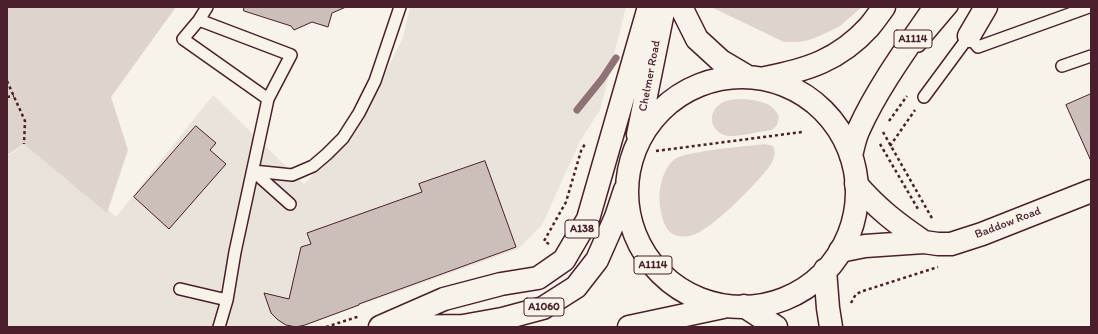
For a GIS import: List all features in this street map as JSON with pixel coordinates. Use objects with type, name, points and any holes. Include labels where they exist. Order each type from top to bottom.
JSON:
[{"type":"main road","name":"A138","points":[[380,327],[444,299],[501,284],[538,278],[564,260],[588,219],[649,7]]},
{"type":"main road","name":"Chelmer Road","points":[[646,149],[664,7]]},
{"type":"main road","points":[[683,7],[683,11],[697,39],[721,61],[756,78]]},
{"type":"main road","name":"A1114","points":[[756,78],[789,87],[801,93],[818,105],[832,120],[843,137],[851,156],[856,184],[856,198],[853,218],[840,251],[826,270],[797,292],[780,300],[762,304],[736,306],[709,302],[691,295],[674,285],[656,267],[638,242],[631,222],[628,208],[627,183],[630,164],[646,149],[650,122],[670,102],[694,87],[720,78],[756,78],[794,73],[823,62],[847,48],[869,27],[884,7]]},
{"type":"main road","name":"A1114","points":[[851,156],[858,130],[900,59],[935,7]]},
{"type":"main road","points":[[969,36],[986,7]]},
{"type":"main road","name":"A1060","points":[[392,327],[463,326],[502,319],[543,308],[550,304],[576,287],[597,260],[616,217],[627,183]]},
{"type":"main road","name":"Baddow Road","points":[[856,184],[871,201],[895,222],[930,234],[938,244],[951,244],[962,241],[1090,195]]},
{"type":"main road","name":"Baddow Road","points":[[840,251],[930,234]]},
{"type":"main road","points":[[826,270],[828,308],[832,327]]},
{"type":"main road","name":"A1114","points":[[736,306],[776,327]]},
{"type":"main road","points":[[628,327],[736,306]]},
{"type":"lane","points":[[207,7],[199,20],[183,39],[268,99]]},
{"type":"lane","points":[[253,171],[292,175],[313,166],[343,138],[359,113],[376,81],[400,7]]},
{"type":"lane","points":[[900,59],[920,45],[952,7]]},
{"type":"lane","points":[[924,97],[969,36],[978,47],[1089,7]]},
{"type":"lane","points":[[199,20],[291,55],[268,99],[235,252],[227,300],[220,326]]},
{"type":"lane","points":[[1062,66],[1091,56]]},
{"type":"lane","points":[[253,171],[290,204]]},
{"type":"lane","points":[[180,289],[227,300]]},
{"type":"path","points":[[7,81],[24,121],[24,144]]},
{"type":"path","points":[[907,95],[882,132],[890,146],[930,234]]},
{"type":"path","points":[[7,97],[14,96]]},
{"type":"path","points":[[890,146],[924,97]]},
{"type":"path","points":[[646,149],[802,132]]},
{"type":"path","points":[[551,246],[544,241],[566,202],[581,151],[589,138]]},
{"type":"path","points":[[880,144],[922,215]]},
{"type":"path","points":[[850,306],[852,299],[856,294],[943,266]]},
{"type":"path","points":[[326,327],[361,315]]},
{"type":"shaded area","points":[[7,7],[176,7],[111,97],[128,150],[107,213],[24,144],[7,155]]},
{"type":"shaded area","points":[[410,7],[626,7],[600,110],[580,141],[542,225],[518,249],[298,327],[7,327],[7,156],[31,140],[116,217],[213,95],[304,184],[355,132],[403,38]]},
{"type":"shaded area","points":[[711,7],[862,7],[840,26],[822,35],[809,40],[784,42]]},
{"type":"shaded area","points":[[745,99],[765,103],[773,108],[779,117],[777,125],[772,130],[737,136],[722,134],[714,127],[712,123],[713,113],[716,108],[726,101]]},
{"type":"shaded area","points":[[765,144],[773,146],[775,153],[771,164],[746,193],[723,215],[712,224],[693,235],[675,235],[666,227],[661,214],[660,187],[667,168],[675,159],[681,156],[704,151]]},
{"type":"building","points":[[244,7],[346,7],[332,13],[328,27],[312,22],[294,30],[291,26],[244,11]]},
{"type":"building","points":[[1091,94],[1091,161],[1066,105]]},
{"type":"building","points":[[196,126],[216,143],[210,150],[226,164],[169,229],[134,197]]},
{"type":"building","points":[[485,161],[516,247],[305,325],[296,327],[286,325],[271,313],[264,293],[289,299],[301,247],[311,244],[307,233],[422,192],[419,184]]},
{"type":"waterway","points":[[577,110],[602,79],[616,58]]}]
